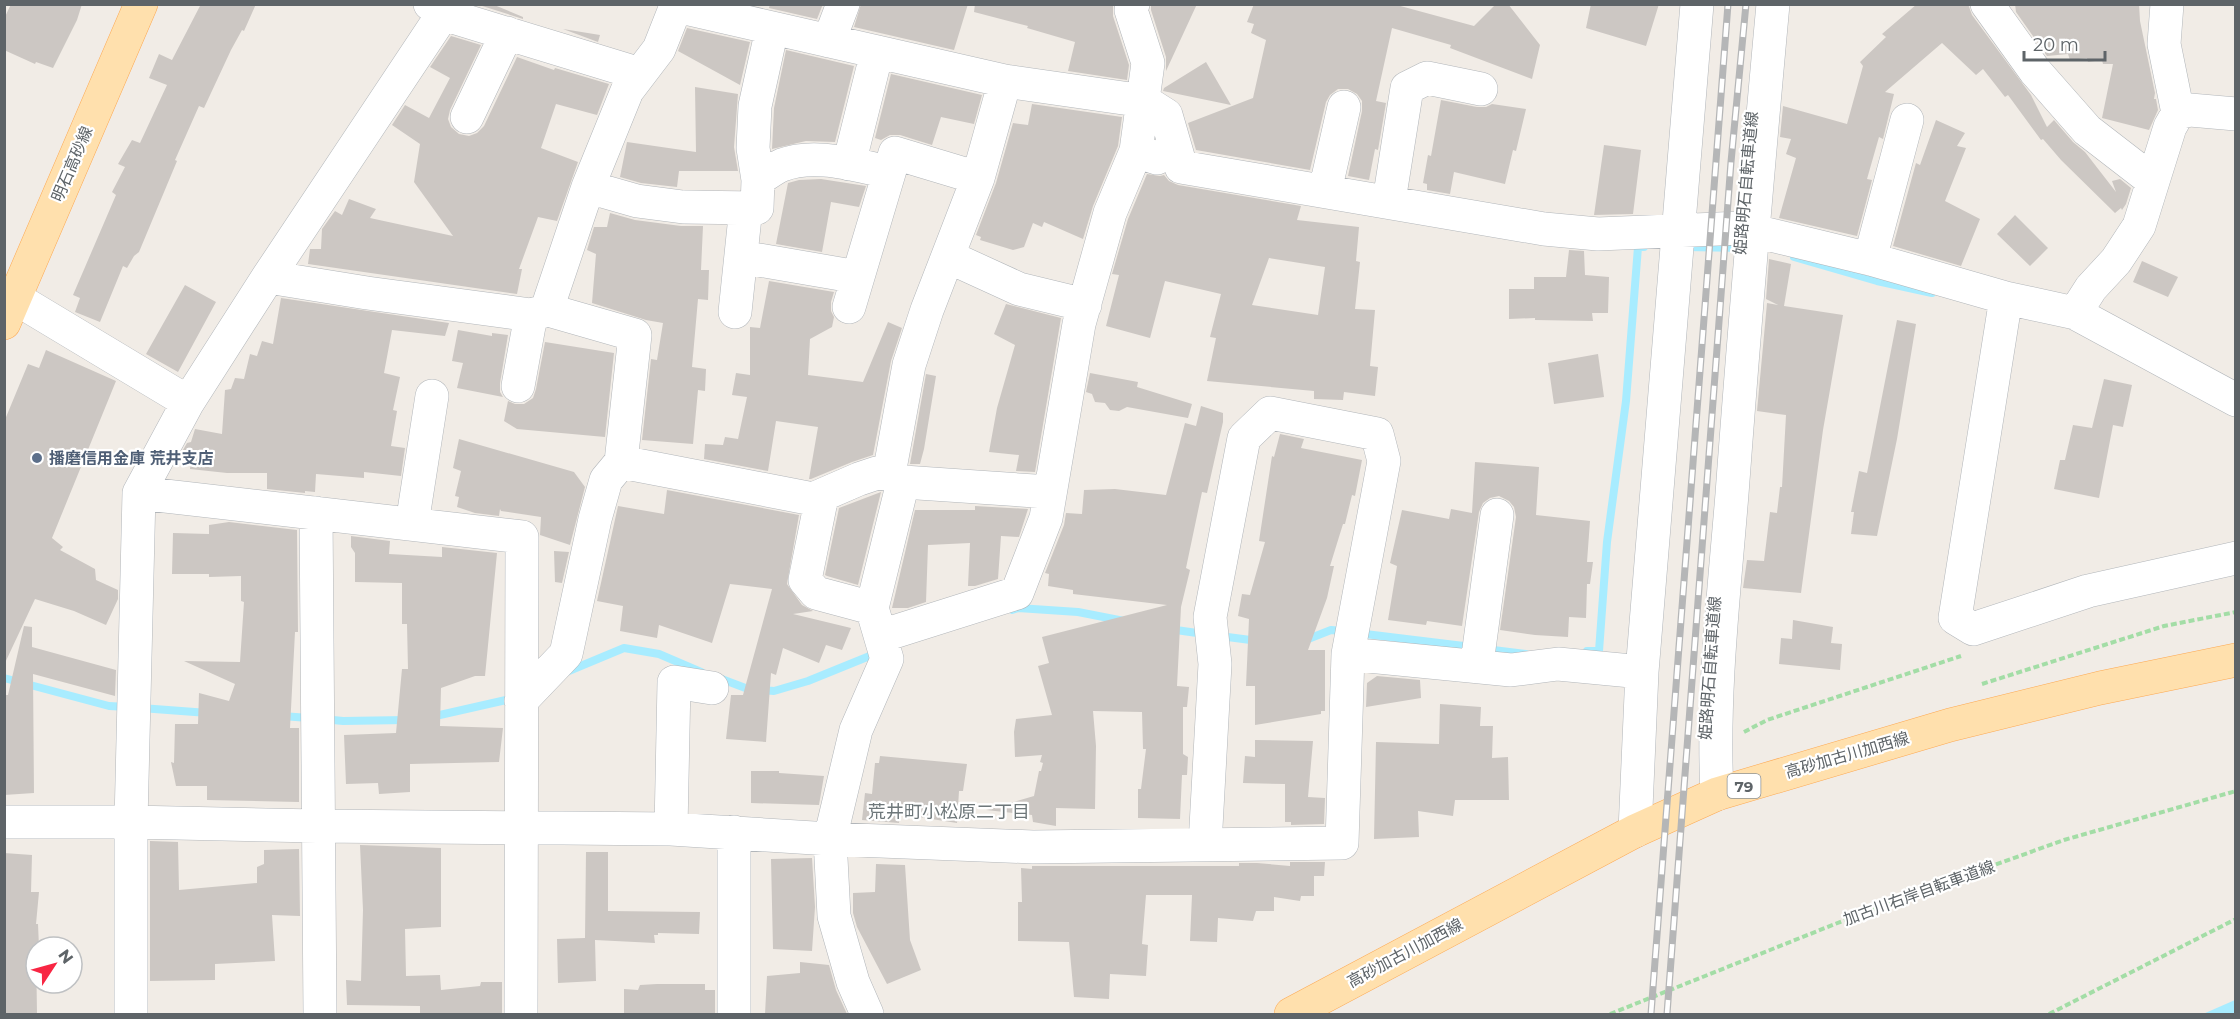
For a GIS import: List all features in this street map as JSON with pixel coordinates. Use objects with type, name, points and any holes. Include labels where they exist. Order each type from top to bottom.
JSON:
[{"type":"main road","name":"明石高砂線","points":[[10,311],[141,4]]},
{"type":"main road","name":"高砂加古川加西線","points":[[1291,1014],[1635,831],[1717,794],[1950,725],[2100,688],[2235,660]]},
{"type":"street","points":[[829,42],[843,4]]},
{"type":"street","points":[[822,496],[805,580],[816,593],[876,622],[1017,593],[1046,518],[1079,324],[1110,213],[1136,151],[1148,63],[1131,9],[1133,4]]},
{"type":"street","points":[[1635,831],[1642,672],[1698,4]]},
{"type":"street","points":[[1717,794],[1715,746],[1752,231],[1773,4]]},
{"type":"street","points":[[1988,4],[2035,71],[2046,99],[2153,181]]},
{"type":"street","points":[[2075,313],[2091,288],[2116,261],[2139,226],[2170,127],[2178,113],[2164,44],[2167,4]]},
{"type":"street","points":[[518,386],[540,313],[627,91],[659,49],[675,5],[1005,81],[1144,101],[1166,116],[1181,167]]},
{"type":"street","points":[[131,1014],[131,822],[139,493],[188,402],[436,9],[640,74]]},
{"type":"street","points":[[735,312],[741,257],[752,194],[755,106],[772,29]]},
{"type":"street","points":[[467,117],[507,33]]},
{"type":"street","points":[[849,164],[877,52]]},
{"type":"street","points":[[1389,201],[1407,88],[1427,78],[1481,89]]},
{"type":"street","points":[[867,1014],[853,982],[834,916],[830,839],[856,730],[887,659],[876,622],[909,365],[927,310],[978,178],[1005,81]]},
{"type":"street","points":[[1325,191],[1344,107]]},
{"type":"street","points":[[2178,113],[2190,110],[2235,114]]},
{"type":"street","points":[[1870,259],[1907,120]]},
{"type":"street","points":[[1136,151],[1181,167],[1544,229],[1598,234],[1647,234],[1679,230],[1742,228],[1870,259],[2006,298],[2075,313],[2235,400]]},
{"type":"street","points":[[741,257],[854,292],[895,153],[978,178]]},
{"type":"street","points":[[588,187],[637,201],[683,207],[752,194],[784,164],[805,160],[826,160],[889,172]]},
{"type":"street","points":[[949,257],[1019,289],[1085,305]]},
{"type":"street","points":[[268,277],[367,294],[540,313],[636,334],[621,462],[606,480],[590,539],[566,654],[521,701]]},
{"type":"street","points":[[2006,298],[1955,618],[1973,629],[2088,591],[2235,558]]},
{"type":"street","points":[[10,311],[188,402]]},
{"type":"street","points":[[412,524],[432,396]]},
{"type":"street","points":[[4,822],[671,829],[830,839],[1033,847],[1205,845],[1342,843],[1348,654],[1384,461],[1377,434],[1270,413],[1244,438],[1210,617],[1215,664],[1205,845]]},
{"type":"street","points":[[621,462],[813,499],[859,478],[877,473],[896,478],[1050,492]]},
{"type":"street","points":[[139,493],[522,537],[521,1014]]},
{"type":"street","points":[[316,513],[320,1014]]},
{"type":"street","points":[[1475,666],[1497,515]]},
{"type":"street","points":[[1348,654],[1511,670],[1558,664],[1642,672]]},
{"type":"street","points":[[671,829],[674,682],[712,688]]},
{"type":"street","points":[[734,832],[734,1014]]},
{"type":"path","points":[[1973,687],[2164,626],[2235,612]]},
{"type":"path","name":"加古川右岸自転車道線","points":[[1610,1014],[1880,906],[2064,840],[2235,791]]},
{"type":"path","points":[[2049,1014],[2235,920]]},
{"type":"water","points":[[2235,1000],[2235,1014],[2203,1014]]},
{"type":"building","points":[[11,4],[82,4],[77,20],[53,68],[36,62],[35,64],[4,50],[4,19]]},
{"type":"building","points":[[201,4],[256,4],[204,108],[199,106],[139,252],[127,268],[123,266],[100,322],[75,312],[80,298],[73,295],[116,195],[112,192],[125,167],[118,164],[132,140],[140,143],[167,85],[149,78],[159,54],[172,60]]},
{"type":"building","points":[[476,4],[492,4],[523,17],[523,19]]},
{"type":"building","points":[[770,4],[823,4],[817,19],[769,8]]},
{"type":"building","points":[[861,4],[968,4],[954,50],[854,27]]},
{"type":"building","points":[[975,4],[1113,4],[1113,16],[1129,65],[1127,80],[1068,71],[1075,42],[1027,28],[1028,26],[974,12]]},
{"type":"building","points":[[1151,4],[1197,4],[1166,71],[1166,57]]},
{"type":"building","points":[[1254,4],[1393,4],[1474,26],[1496,4],[1508,4],[1540,45],[1532,79],[1450,48],[1451,45],[1392,28],[1376,101],[1386,103],[1378,150],[1375,149],[1369,180],[1348,176],[1362,111],[1362,101],[1357,94],[1348,89],[1338,89],[1330,95],[1326,102],[1310,170],[1196,150],[1188,123],[1253,98],[1266,40],[1251,33],[1254,24],[1247,22]]},
{"type":"building","points":[[1591,4],[1659,4],[1646,46],[1586,28]]},
{"type":"building","points":[[1917,4],[1968,4],[1972,15],[2031,95],[2047,127],[2054,120],[2085,152],[2116,192],[2112,181],[2120,179],[2131,188],[2122,210],[2121,208],[2115,213],[2043,139],[2041,140],[2008,95],[2005,97],[1983,69],[1976,75],[1942,43],[1885,92],[1894,94],[1883,139],[1879,137],[1867,179],[1872,180],[1857,236],[1779,218],[1796,158],[1786,154],[1791,139],[1780,137],[1783,106],[1847,124],[1863,66],[1860,62],[1886,37],[1882,34]]},
{"type":"building","points":[[2015,4],[2139,4],[2140,21],[2158,110],[2149,130],[2102,118],[2113,64],[2103,64],[2102,60],[2088,62],[2087,58],[2070,60],[2068,54],[2047,56],[2016,12]]},
{"type":"building","points":[[687,28],[750,42],[740,85],[678,51]]},
{"type":"building","points":[[563,29],[600,35],[598,42]]},
{"type":"building","points":[[451,36],[481,45],[450,110],[448,119],[451,127],[459,134],[469,136],[477,133],[484,126],[517,57],[554,70],[555,68],[609,84],[597,115],[556,104],[541,148],[578,162],[557,221],[538,217],[519,269],[522,269],[517,294],[308,264],[310,249],[321,249],[322,229],[335,211],[342,215],[349,199],[376,209],[370,218],[453,236],[414,182],[420,144],[392,125],[405,105],[429,118],[450,78],[430,67]]},
{"type":"building","points":[[786,50],[854,66],[835,142],[806,141],[772,149],[774,108]]},
{"type":"building","points":[[1206,62],[1231,105],[1163,91],[1164,88]]},
{"type":"building","points":[[891,74],[982,95],[974,124],[941,117],[932,145],[900,135],[890,135],[881,140],[875,138]]},
{"type":"building","points":[[695,87],[738,94],[734,147],[738,171],[679,171],[677,187],[641,183],[620,177],[627,142],[696,152]]},
{"type":"building","points":[[1441,100],[1477,107],[1492,104],[1526,109],[1505,184],[1454,172],[1450,194],[1427,190],[1427,184],[1423,183],[1428,155],[1431,156]]},
{"type":"building","points":[[1032,104],[1122,117],[1118,146],[1093,206],[1083,239],[1044,222],[1042,227],[1033,223],[1024,247],[1013,250],[980,240],[981,237],[976,235],[996,183],[1013,123],[1028,125]]},
{"type":"building","points":[[1936,120],[1965,133],[1957,146],[1966,148],[1945,201],[1980,219],[1961,266],[1893,246],[1916,163],[1920,165]]},
{"type":"building","points":[[1604,145],[1641,150],[1633,214],[1594,215]]},
{"type":"building","points":[[1147,174],[1164,175],[1169,181],[1178,185],[1301,206],[1297,220],[1359,227],[1356,261],[1360,262],[1355,309],[1375,310],[1370,366],[1378,367],[1375,396],[1344,392],[1343,400],[1314,399],[1314,391],[1207,381],[1216,338],[1210,337],[1221,294],[1165,281],[1150,338],[1106,326],[1119,275],[1112,274],[1128,219]],"holes":[[[1269,258],[1325,267],[1318,315],[1252,305]]]},
{"type":"building","points":[[821,179],[866,186],[859,207],[831,202],[822,252],[776,244],[788,183]]},
{"type":"building","points":[[610,213],[635,220],[681,226],[703,226],[701,270],[709,270],[708,300],[698,299],[692,367],[706,369],[705,391],[698,390],[693,444],[642,440],[651,359],[657,360],[663,323],[592,303],[596,254],[587,250],[594,227],[607,227]]},
{"type":"building","points":[[2015,215],[2048,248],[2030,266],[1997,234]]},
{"type":"building","points":[[1569,250],[1584,251],[1585,275],[1609,277],[1608,313],[1592,313],[1593,321],[1509,319],[1509,289],[1534,289],[1534,277],[1566,277]]},
{"type":"building","points":[[1769,259],[1791,264],[1784,306],[1843,315],[1823,430],[1801,593],[1743,588],[1747,560],[1764,561],[1770,512],[1777,513],[1780,487],[1782,487],[1786,415],[1757,411],[1767,303],[1778,305],[1766,299]]},
{"type":"building","points":[[2142,261],[2178,277],[2168,297],[2133,282]]},
{"type":"building","points":[[769,281],[834,292],[831,302],[834,317],[832,327],[810,339],[808,375],[863,382],[888,322],[902,328],[891,361],[873,455],[809,479],[818,427],[776,421],[768,471],[704,459],[705,444],[723,445],[725,437],[738,439],[747,397],[732,395],[736,373],[750,375],[750,327],[760,328]]},
{"type":"building","points":[[185,285],[216,302],[178,372],[146,354]]},
{"type":"building","points":[[281,298],[449,323],[445,336],[392,330],[384,373],[400,377],[393,410],[397,411],[391,446],[405,448],[401,476],[364,472],[364,478],[316,474],[315,492],[305,491],[305,493],[267,489],[267,473],[227,473],[190,469],[191,459],[183,450],[187,443],[191,442],[195,429],[222,434],[225,390],[231,389],[235,378],[244,379],[250,354],[257,356],[262,341],[273,344]]},
{"type":"building","points":[[1006,304],[1061,318],[1035,472],[1016,471],[1019,455],[989,452],[997,408],[1015,345],[994,334]]},
{"type":"building","points":[[1897,320],[1916,324],[1897,439],[1877,536],[1851,534],[1854,512],[1851,512],[1859,471],[1867,473]]},
{"type":"building","points":[[458,330],[492,336],[492,333],[508,335],[500,383],[500,392],[503,397],[457,388],[463,363],[452,361]]},
{"type":"building","points":[[545,342],[614,353],[605,437],[517,429],[504,421],[508,401],[524,404],[533,398]]},
{"type":"building","points":[[46,350],[116,381],[52,538],[63,547],[60,550],[95,569],[96,580],[118,590],[118,599],[106,625],[74,611],[35,599],[4,665],[4,422],[28,364],[39,368]]},
{"type":"building","points":[[1598,354],[1604,397],[1554,404],[1548,363]]},
{"type":"building","points":[[1090,373],[1138,382],[1137,387],[1192,404],[1188,418],[1127,407],[1119,411],[1110,410],[1105,403],[1095,402],[1092,394],[1086,392]]},
{"type":"building","points":[[926,374],[936,376],[924,449],[920,464],[910,464]]},
{"type":"building","points":[[2104,379],[2132,385],[2123,427],[2113,425],[2099,498],[2054,489],[2060,460],[2065,460],[2073,425],[2092,428]]},
{"type":"building","points":[[1201,406],[1223,413],[1223,422],[1207,493],[1202,492],[1186,568],[1190,570],[1181,607],[1177,686],[1189,687],[1187,707],[1183,707],[1183,754],[1188,757],[1187,775],[1182,775],[1180,819],[1138,818],[1138,789],[1141,789],[1146,749],[1143,749],[1142,712],[1093,711],[1096,746],[1095,809],[1056,808],[1056,826],[1033,822],[1032,815],[986,810],[1034,796],[1043,763],[1040,762],[1042,755],[1015,757],[1014,732],[1016,719],[1052,715],[1038,666],[1049,663],[1042,637],[1167,605],[1073,594],[1073,590],[1048,586],[1049,574],[1045,573],[1064,525],[1066,513],[1082,514],[1084,490],[1115,489],[1166,495],[1185,423],[1196,426]]},
{"type":"building","points":[[1280,434],[1304,439],[1301,448],[1362,460],[1355,496],[1352,495],[1345,524],[1343,524],[1330,566],[1334,566],[1327,598],[1308,650],[1325,650],[1325,711],[1321,711],[1321,714],[1255,725],[1255,686],[1246,686],[1249,619],[1238,616],[1242,594],[1250,595],[1265,542],[1259,541],[1272,456],[1274,457]]},
{"type":"building","points":[[459,439],[574,472],[585,487],[570,545],[540,535],[541,517],[500,509],[499,516],[475,513],[457,507],[459,497],[455,496],[461,471],[453,468]]},
{"type":"building","points":[[1475,462],[1539,467],[1536,515],[1590,521],[1587,562],[1593,562],[1590,584],[1587,584],[1586,618],[1569,617],[1568,637],[1500,630],[1516,517],[1514,507],[1509,501],[1499,496],[1483,503],[1479,512],[1462,626],[1427,621],[1426,625],[1388,620],[1397,566],[1390,563],[1402,510],[1449,519],[1451,509],[1472,513]]},
{"type":"building","points":[[667,490],[799,515],[787,584],[802,605],[813,611],[793,614],[851,628],[842,650],[826,645],[819,663],[783,648],[776,675],[771,673],[766,742],[726,739],[731,695],[743,695],[772,589],[730,584],[712,643],[659,625],[657,638],[620,631],[623,606],[597,601],[618,506],[664,514]]},
{"type":"building","points":[[881,492],[858,585],[825,575],[839,508]]},
{"type":"building","points":[[975,506],[1028,509],[1019,537],[1001,536],[998,579],[968,586],[970,543],[928,545],[926,602],[908,608],[892,608],[915,510],[975,510]]},
{"type":"building","points":[[229,522],[297,530],[298,632],[295,632],[290,728],[299,728],[299,802],[207,800],[207,786],[176,786],[171,762],[174,763],[175,724],[198,724],[199,693],[229,701],[235,684],[184,661],[240,662],[244,602],[241,601],[241,576],[209,577],[209,574],[172,574],[173,533],[209,534],[209,525]]},
{"type":"building","points":[[351,536],[390,541],[389,554],[442,557],[442,547],[497,553],[485,676],[475,676],[441,688],[440,726],[503,728],[499,762],[410,764],[410,792],[379,794],[378,783],[346,784],[344,735],[396,733],[402,669],[408,669],[407,624],[402,624],[402,583],[355,582],[355,553],[351,547]]},
{"type":"building","points":[[554,551],[569,552],[562,583],[555,582]]},
{"type":"building","points":[[1793,620],[1833,627],[1831,643],[1842,644],[1840,670],[1779,664],[1781,638],[1792,639]]},
{"type":"building","points":[[24,626],[32,627],[32,647],[116,670],[115,696],[33,674],[34,793],[4,795],[4,695],[8,695]]},
{"type":"building","points":[[1377,676],[1420,680],[1421,698],[1366,707],[1367,683]]},
{"type":"building","points":[[1440,704],[1481,707],[1480,726],[1493,726],[1492,758],[1508,757],[1509,800],[1455,800],[1453,816],[1418,811],[1419,837],[1374,839],[1376,742],[1439,744]]},
{"type":"building","points":[[1255,740],[1313,741],[1308,797],[1325,798],[1324,824],[1291,825],[1291,822],[1285,822],[1285,784],[1243,783],[1245,756],[1255,757]]},
{"type":"building","points":[[880,756],[967,764],[963,791],[959,791],[957,823],[900,814],[899,823],[862,820],[865,793],[872,794],[875,763],[879,763]]},
{"type":"building","points":[[751,771],[779,771],[779,773],[824,776],[819,805],[751,803]]},
{"type":"building","points":[[150,841],[178,842],[179,890],[257,883],[257,867],[264,864],[264,850],[299,849],[300,916],[272,915],[275,961],[215,964],[215,980],[150,981]]},
{"type":"building","points":[[360,845],[441,848],[441,927],[405,929],[406,976],[440,975],[441,990],[480,986],[481,982],[502,982],[502,1014],[420,1014],[420,1006],[347,1005],[346,980],[361,981],[363,910]]},
{"type":"building","points":[[586,852],[608,852],[608,911],[700,912],[699,934],[658,933],[654,935],[655,943],[595,940],[596,981],[558,983],[557,939],[585,938]]},
{"type":"building","points":[[4,853],[32,855],[31,892],[39,892],[36,924],[38,924],[38,935],[24,935],[24,995],[37,995],[37,1014],[4,1014]]},
{"type":"building","points":[[812,858],[815,907],[812,951],[773,949],[771,859]]},
{"type":"building","points":[[1290,862],[1325,862],[1324,876],[1314,876],[1314,896],[1301,896],[1300,901],[1274,897],[1274,911],[1256,911],[1253,921],[1218,918],[1217,942],[1190,941],[1192,895],[1146,895],[1142,944],[1148,945],[1146,976],[1110,974],[1109,999],[1074,997],[1069,942],[1018,941],[1018,902],[1022,902],[1021,868],[1032,869],[1032,866],[1239,866],[1239,863],[1290,866]]},
{"type":"building","points":[[876,864],[905,865],[910,940],[921,970],[887,984],[857,927],[853,913],[853,893],[875,892]]},
{"type":"building","points":[[800,962],[829,965],[836,990],[847,1014],[765,1014],[767,976],[800,973]]},
{"type":"building","points":[[705,984],[705,990],[715,990],[715,1014],[624,1014],[624,989],[638,990],[640,985]]},
{"type":"waterway","points":[[1587,651],[1599,651],[1607,542],[1626,401],[1638,247],[1644,247]]},
{"type":"waterway","points":[[1684,247],[1746,248]]},
{"type":"waterway","points":[[1794,257],[1877,281],[1932,293]]},
{"type":"waterway","points":[[1012,610],[1018,608],[1078,612],[1124,621]]},
{"type":"waterway","points":[[1169,629],[1204,634]]},
{"type":"waterway","points":[[1303,641],[1331,630],[1344,631]]},
{"type":"waterway","points":[[1357,633],[1472,647]]},
{"type":"waterway","points":[[1220,636],[1258,641]]},
{"type":"waterway","points":[[564,673],[624,648],[659,654],[701,672]]},
{"type":"waterway","points":[[1485,649],[1526,654]]},
{"type":"waterway","points":[[719,678],[748,689],[774,691],[808,681],[877,653]]},
{"type":"waterway","points":[[4,678],[109,706],[128,707]]},
{"type":"waterway","points":[[431,717],[506,700],[514,696]]},
{"type":"waterway","points":[[141,708],[208,713]]},
{"type":"waterway","points":[[281,716],[310,718]]},
{"type":"waterway","points":[[323,719],[406,720]]},
{"type":"railway","points":[[1651,1014],[1728,4]]},
{"type":"railway","points":[[1667,1014],[1731,162],[1746,4]]},
{"type":"place","name":"播磨信用金庫 荒井支店","points":[[37,458]]},
{"type":"district","name":"荒井町小松原二丁目","points":[[949,812]]}]
